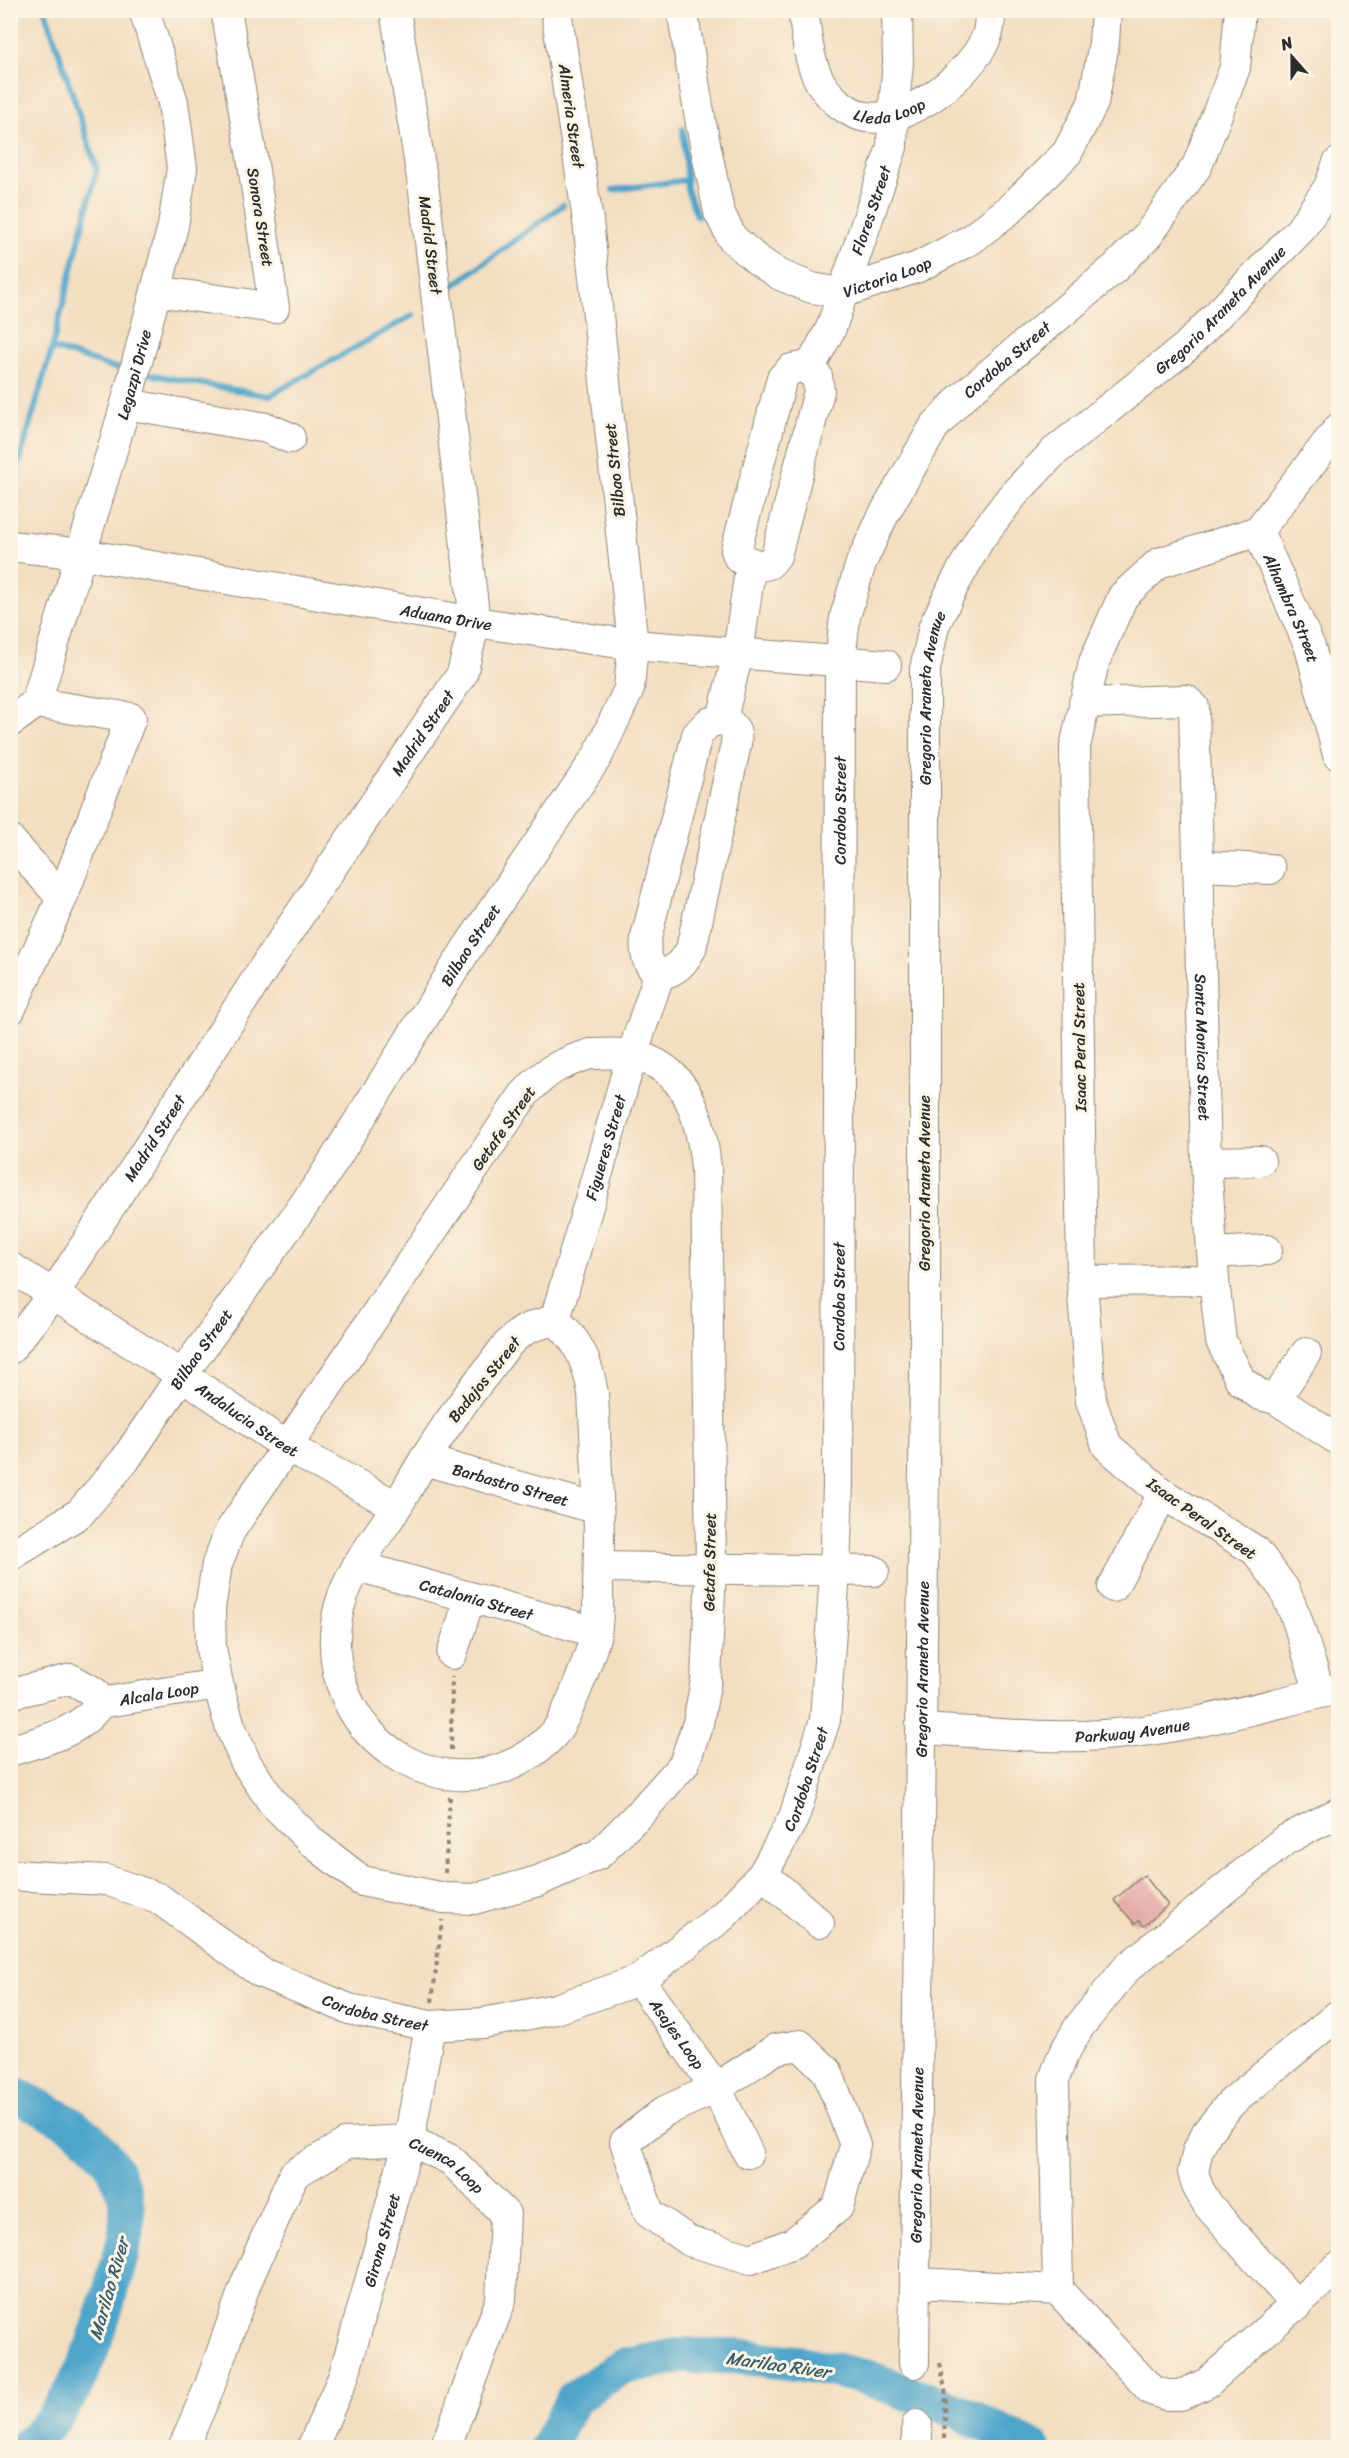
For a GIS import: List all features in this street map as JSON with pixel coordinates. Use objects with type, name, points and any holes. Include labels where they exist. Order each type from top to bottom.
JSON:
[{"type":"street","name":"Legazpi Drive","points":[[36,703],[126,404],[173,226],[182,168],[173,102],[144,10]]},
{"type":"street","name":"Sonora Street","points":[[156,291],[274,308],[226,10]]},
{"type":"street","name":"Madrid Street","points":[[10,1349],[53,1295],[269,960],[462,674],[475,622],[424,191],[395,10]]},
{"type":"street","name":"Almeria Street","points":[[556,10],[588,221]]},
{"type":"street","name":"Victoria Loop","points":[[682,10],[701,124],[719,212],[732,238],[756,259],[780,275],[812,288],[841,293],[918,267],[970,240],[1009,210],[1067,153],[1093,103],[1104,43],[1106,10]]},
{"type":"street","name":"Lleda Loop","points":[[803,10],[811,60],[823,87],[845,108],[866,117],[892,115],[919,105],[946,87],[963,72],[980,49],[987,35],[990,10]]},
{"type":"street","name":"Flores Street","points":[[809,369],[831,328],[892,147],[892,115],[898,63],[897,10]]},
{"type":"street","name":"Cordoba Street","points":[[10,1875],[106,1880],[158,1898],[260,1972],[349,2009],[430,2026],[483,2023],[556,2009],[639,1980],[723,1916],[763,1874],[794,1817],[825,1720],[835,1571],[838,1461],[840,661],[844,617],[861,562],[883,516],[934,428],[961,398],[1132,252],[1148,236],[1197,166],[1235,68],[1240,10]]},
{"type":"street","name":"Gregorio Araneta Avenue","points":[[914,2363],[925,1378],[925,669],[934,626],[980,538],[1013,495],[1054,452],[1195,338],[1300,230],[1329,187],[1338,163]]},
{"type":"street","name":"Bilbao Street","points":[[10,1556],[80,1513],[125,1460],[182,1375],[321,1181],[466,950],[597,757],[629,689],[633,645],[588,221]]},
{"type":"street","points":[[803,367],[817,376],[819,391],[776,556],[765,566],[751,563],[739,558],[736,550],[782,378],[790,369],[803,367]]},
{"type":"street","points":[[126,404],[267,428],[290,438]]},
{"type":"street","points":[[1258,531],[1338,429]]},
{"type":"street","name":"Isaac Peral Street","points":[[1258,531],[1159,563],[1123,596],[1094,662],[1084,703],[1075,747],[1082,1281],[1091,1401],[1107,1446],[1163,1494],[1256,1551],[1284,1589],[1329,1691]]},
{"type":"street","name":"Alhambra Street","points":[[1258,531],[1310,647],[1338,755]]},
{"type":"street","name":"Aduana Drive","points":[[10,546],[82,554],[475,622],[633,645],[886,665]]},
{"type":"street","points":[[722,719],[738,653],[751,563]]},
{"type":"street","name":"Santa Monica Street","points":[[1084,703],[1186,700],[1194,707],[1200,866],[1201,1039],[1206,1162],[1221,1341],[1241,1381],[1260,1395],[1276,1399],[1338,1440]]},
{"type":"street","points":[[10,722],[36,703],[131,718],[62,898],[10,1010]]},
{"type":"street","points":[[722,719],[735,729],[736,744],[691,949],[686,960],[678,968],[659,975],[648,961],[645,949],[652,916],[697,735],[708,723],[722,719]]},
{"type":"street","points":[[10,840],[62,898]]},
{"type":"street","points":[[1200,866],[1270,869]]},
{"type":"street","name":"Figueres Street","points":[[555,1320],[632,1055],[659,975]]},
{"type":"street","name":"Getafe Street","points":[[590,1054],[632,1055],[660,1066],[683,1088],[696,1111],[702,1134],[706,1168],[711,1569],[706,1680],[698,1723],[684,1764],[599,1854],[538,1881],[474,1899],[444,1898],[362,1881],[313,1843],[273,1803],[246,1764],[230,1726],[211,1648],[210,1608],[217,1564],[230,1532],[286,1446],[523,1096],[541,1076],[565,1062],[590,1054]]},
{"type":"street","points":[[1206,1162],[1260,1161]]},
{"type":"street","points":[[1082,1281],[1213,1266],[1267,1250]]},
{"type":"street","name":"Andalucia Street","points":[[10,1267],[182,1375],[286,1446],[396,1506]]},
{"type":"street","name":"Badajos Street","points":[[555,1320],[568,1331],[578,1345],[589,1369],[593,1393],[599,1567],[596,1632],[575,1695],[554,1734],[520,1762],[488,1772],[452,1776],[416,1767],[381,1746],[357,1719],[339,1676],[334,1645],[338,1611],[357,1566],[464,1400],[508,1344],[524,1330],[555,1320]]},
{"type":"street","points":[[1276,1399],[1306,1353]]},
{"type":"street","name":"Barbastro Street","points":[[424,1460],[598,1509]]},
{"type":"street","points":[[1113,1587],[1163,1494]]},
{"type":"street","name":"Catalonia Street","points":[[357,1566],[596,1632]]},
{"type":"street","points":[[599,1567],[874,1571]]},
{"type":"street","points":[[452,1654],[470,1597]]},
{"type":"street","name":"Alcala Loop","points":[[10,1694],[71,1679],[94,1692],[100,1703]]},
{"type":"street","name":"Alcala Loop","points":[[10,1751],[69,1731],[93,1714],[100,1703],[218,1684]]},
{"type":"street","name":"Parkway Avenue","points":[[921,1729],[1053,1736],[1105,1735],[1166,1727],[1329,1691]]},
{"type":"street","points":[[1338,1813],[1285,1840],[1127,1968],[1079,2027],[1063,2055],[1054,2079],[1058,2290],[1152,2390],[1167,2396],[1180,2395],[1207,2383],[1297,2306],[1338,2267]]},
{"type":"street","points":[[763,1874],[819,1923]]},
{"type":"street","name":"Asajes Loop","points":[[639,1980],[716,2088]]},
{"type":"street","points":[[1297,2306],[1208,2205],[1198,2188],[1194,2172],[1198,2150],[1207,2132],[1232,2103],[1338,2015]]},
{"type":"street","name":"Girona Street","points":[[312,2448],[344,2374],[409,2140],[430,2026]]},
{"type":"street","name":"Asajes Loop","points":[[800,2045],[827,2072],[855,2145],[838,2207],[793,2243],[751,2259],[689,2241],[649,2213],[625,2142],[665,2111],[716,2088],[776,2049],[800,2045]]},
{"type":"street","points":[[716,2088],[748,2153]]},
{"type":"street","name":"Cuenca Loop","points":[[183,2448],[209,2388],[246,2283],[294,2174],[347,2143],[409,2140],[451,2160],[506,2214],[501,2300],[446,2448]]},
{"type":"street","points":[[916,2283],[1058,2290]]},
{"type":"path","points":[[430,2026],[444,1898],[452,1776],[452,1654]]},
{"type":"path","points":[[926,2439],[946,2395]]},
{"type":"building","points":[[1144,1875],[1168,1905],[1144,1926],[1139,1921],[1135,1924],[1114,1900]]},
{"type":"waterway","points":[[10,494],[52,348],[97,169],[45,10]]},
{"type":"waterway","points":[[683,129],[687,189],[697,216]]},
{"type":"waterway","points":[[613,190],[686,180]]},
{"type":"waterway","points":[[450,288],[563,205]]},
{"type":"waterway","points":[[142,373],[269,396],[413,315]]},
{"type":"waterway","points":[[52,348],[126,370]]},
{"type":"waterway","name":"Marilao River","points":[[10,2092],[74,2126],[96,2144],[117,2174],[125,2195],[127,2210],[125,2239],[120,2258],[98,2331],[81,2374],[57,2414],[24,2448]]},
{"type":"waterway","name":"Marilao River","points":[[547,2448],[574,2398],[622,2367],[677,2356],[736,2356],[805,2364],[865,2377],[958,2411],[1033,2448]]}]
